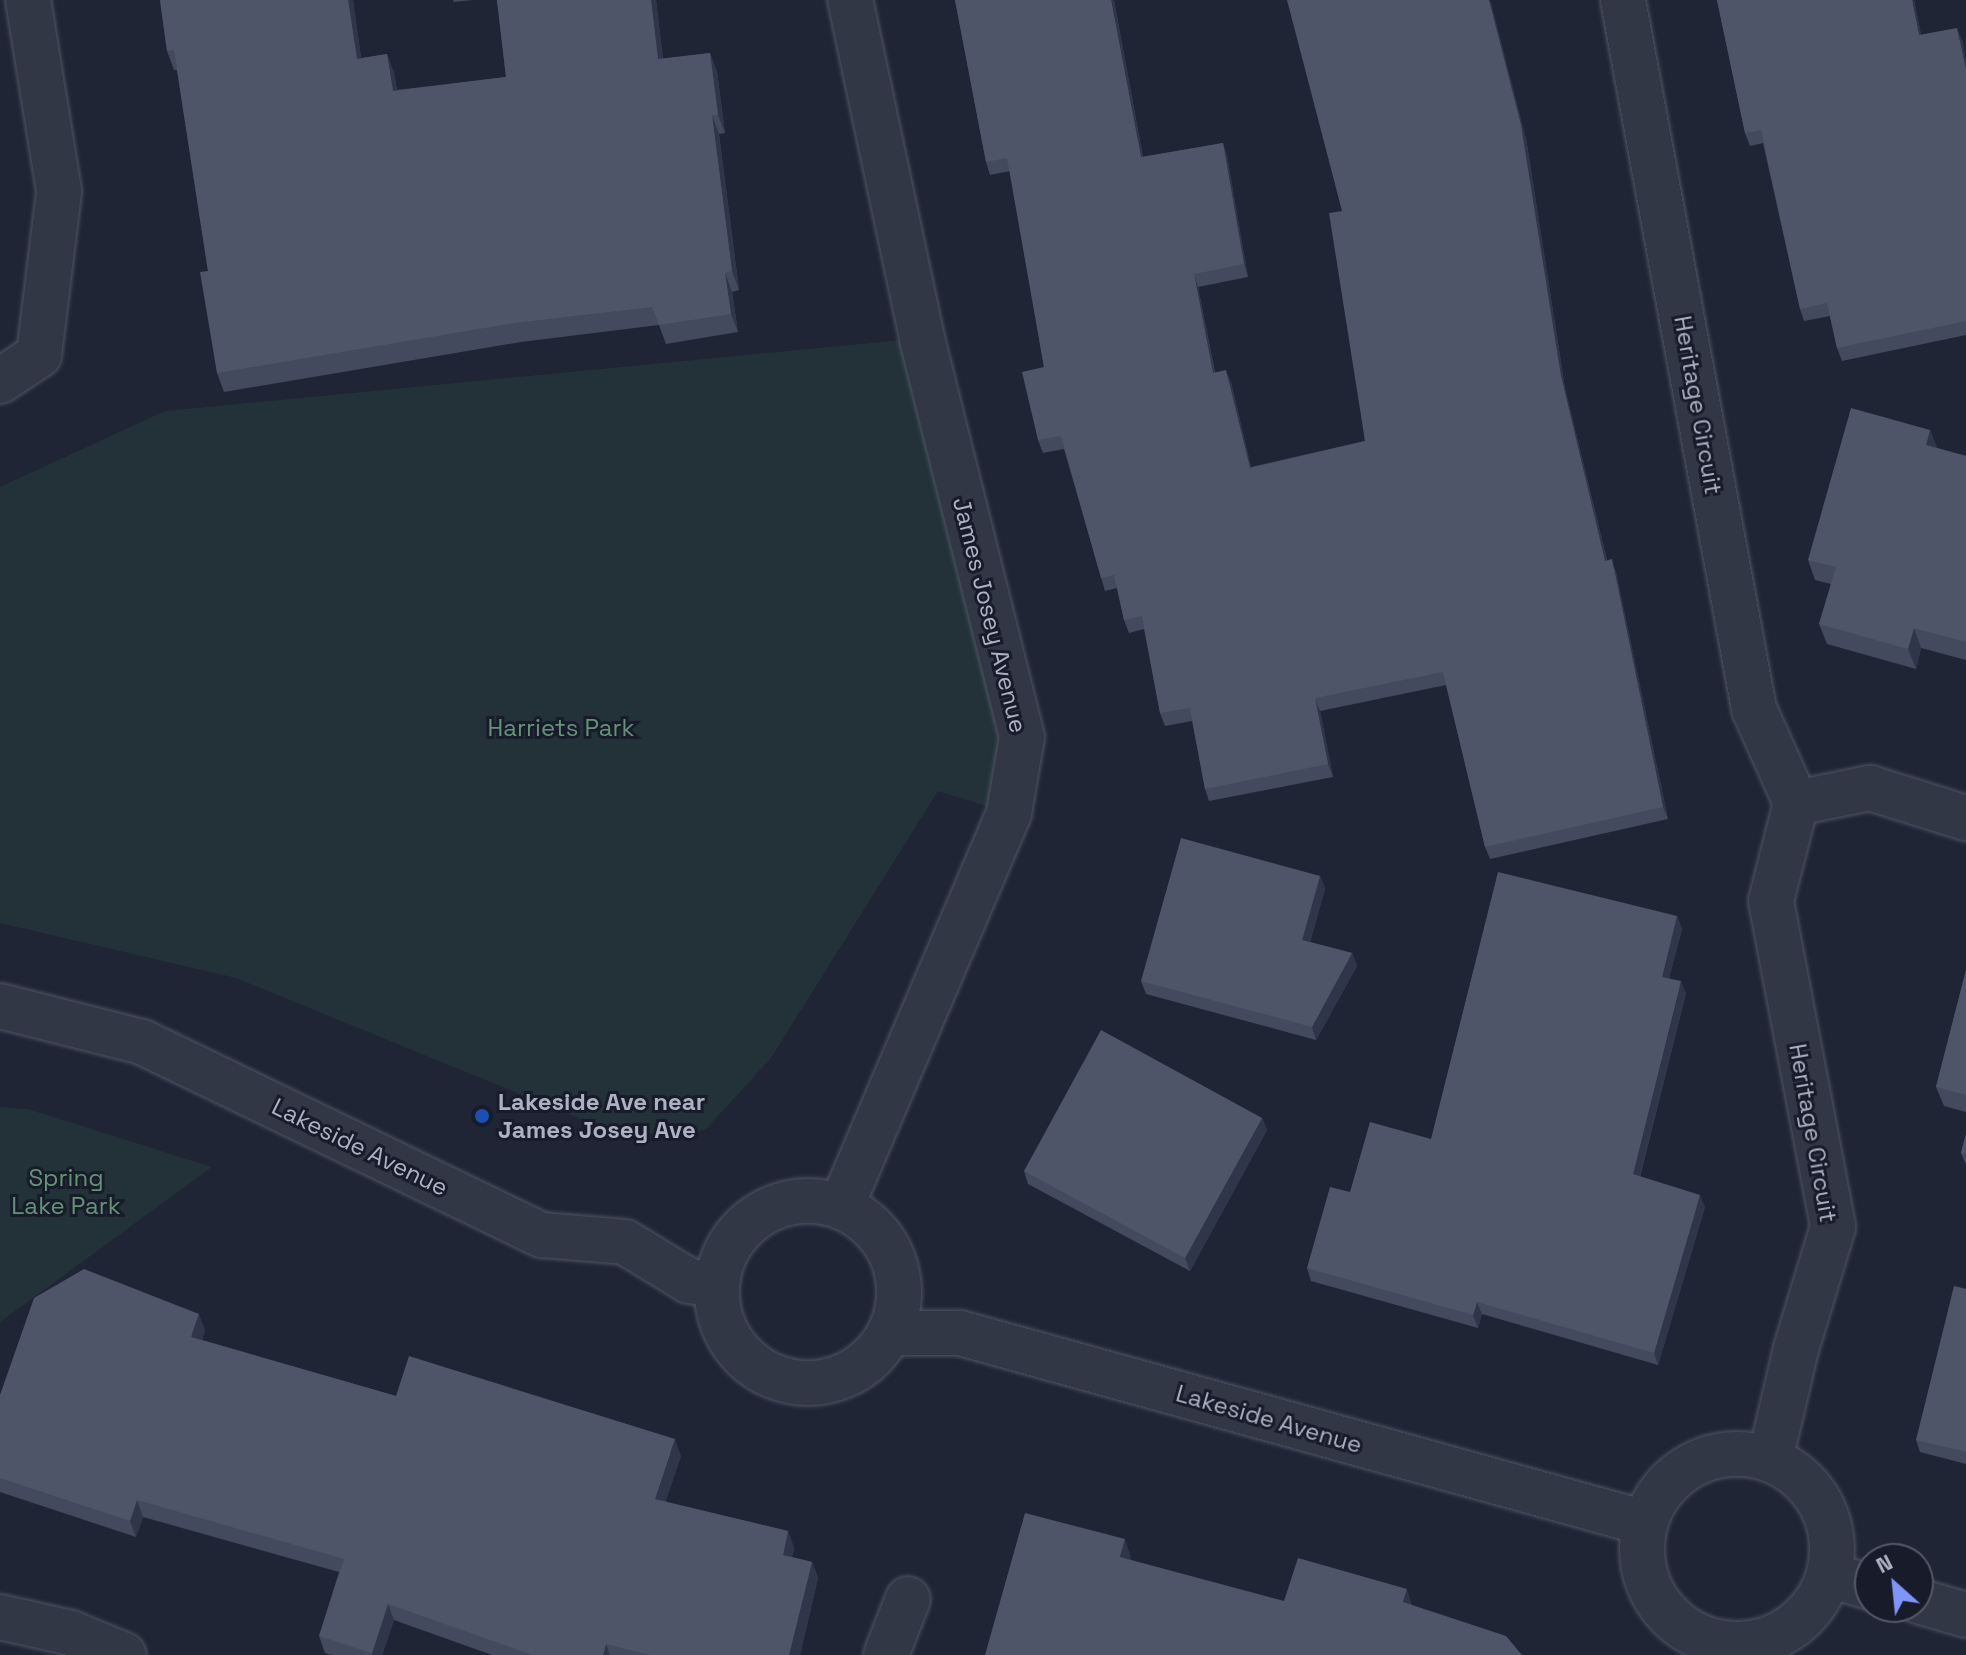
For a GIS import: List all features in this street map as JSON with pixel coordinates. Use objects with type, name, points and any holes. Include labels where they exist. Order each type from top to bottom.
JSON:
[{"type":"street","points":[[0,381],[39,355],[59,191],[28,0]]},
{"type":"street","name":"James Josey Avenue","points":[[841,1207],[1009,813],[1022,737],[922,338],[850,0]]},
{"type":"street","name":"Heritage Circuit","points":[[1623,0],[1754,709],[1796,803],[1771,901],[1833,1227],[1796,1349],[1770,1460]]},
{"type":"street","points":[[1796,803],[1870,788],[1966,818]]},
{"type":"street","name":"Lakeside Avenue","points":[[0,1006],[142,1042],[542,1235],[625,1242],[689,1281],[716,1285]]},
{"type":"street","points":[[813,1200],[841,1207],[868,1222],[887,1245],[898,1273],[900,1304],[890,1333],[871,1359],[845,1377],[814,1384],[783,1380],[755,1367],[733,1344],[719,1316],[716,1285],[723,1257],[737,1233],[759,1215],[813,1200]]},
{"type":"street","name":"Lakeside Avenue","points":[[890,1333],[960,1333],[1645,1523]]},
{"type":"street","points":[[1739,1454],[1770,1460],[1795,1474],[1815,1494],[1828,1519],[1833,1547],[1829,1575],[1799,1622],[1762,1640],[1719,1649],[1690,1633],[1666,1612],[1649,1586],[1642,1554],[1645,1523],[1659,1495],[1695,1465],[1739,1454]]},
{"type":"street","points":[[1829,1575],[1854,1582]]},
{"type":"street","points":[[886,1655],[908,1599]]},
{"type":"street","points":[[1934,1606],[1966,1615]]},
{"type":"street","points":[[0,1617],[71,1633],[124,1655]]},
{"type":"green space","name":"Harriets Park","points":[[922,338],[1022,737],[1009,813],[938,791],[771,1058],[706,1129],[679,1138],[593,1124],[236,978],[0,923],[0,487],[165,411]]},
{"type":"green space","name":"Spring Lake Park","points":[[0,1107],[28,1109],[212,1167],[0,1322]]},
{"type":"building","points":[[160,0],[348,0],[357,59],[387,54],[393,91],[506,77],[497,0],[651,0],[658,59],[710,53],[718,115],[712,115],[732,271],[725,273],[731,314],[659,325],[652,307],[514,323],[217,373],[200,272],[208,271],[174,50],[167,51]]},
{"type":"building","points":[[955,0],[1111,0],[1141,157],[1223,143],[1244,264],[1194,274],[1213,373],[1226,370],[1250,468],[1365,441],[1329,213],[1342,211],[1287,0],[1489,0],[1521,125],[1561,376],[1605,561],[1612,559],[1663,807],[1485,847],[1443,672],[1315,698],[1328,764],[1205,789],[1190,708],[1160,713],[1142,616],[1124,620],[1114,575],[1101,578],[1061,436],[1038,440],[1022,372],[1044,367],[1007,158],[986,162]]},
{"type":"building","points":[[1717,0],[1912,0],[1919,35],[1957,28],[1966,70],[1966,321],[1837,348],[1827,303],[1800,309],[1761,130],[1745,133]]},
{"type":"building","points":[[1851,408],[1930,430],[1926,445],[1966,456],[1966,642],[1914,628],[1908,649],[1819,624],[1836,567],[1808,560]]},
{"type":"building","points":[[1181,838],[1320,876],[1302,940],[1352,953],[1312,1027],[1141,981]]},
{"type":"building","points":[[1498,872],[1677,916],[1662,977],[1681,981],[1633,1174],[1700,1195],[1654,1353],[1477,1302],[1473,1315],[1307,1268],[1330,1187],[1350,1192],[1370,1122],[1431,1139]]},
{"type":"building","points":[[1966,970],[1966,1095],[1936,1087]]},
{"type":"building","points":[[1101,1030],[1262,1118],[1185,1258],[1024,1171]]},
{"type":"building","points":[[1966,1134],[1966,1154],[1961,1153]]},
{"type":"building","points":[[84,1269],[199,1314],[191,1337],[396,1396],[409,1356],[675,1439],[655,1499],[788,1531],[783,1555],[812,1562],[789,1655],[650,1655],[606,1644],[603,1655],[533,1655],[388,1604],[372,1653],[319,1636],[344,1559],[137,1500],[130,1521],[0,1478],[0,1395],[34,1298]]},
{"type":"building","points":[[1954,1286],[1966,1289],[1966,1452],[1916,1440]]},
{"type":"building","points":[[1025,1513],[1125,1539],[1120,1557],[1284,1601],[1298,1558],[1407,1589],[1403,1602],[1506,1636],[1522,1655],[985,1655]]},
{"type":"place","name":"Lakeside Ave near James Josey Ave","points":[[482,1116]]}]
